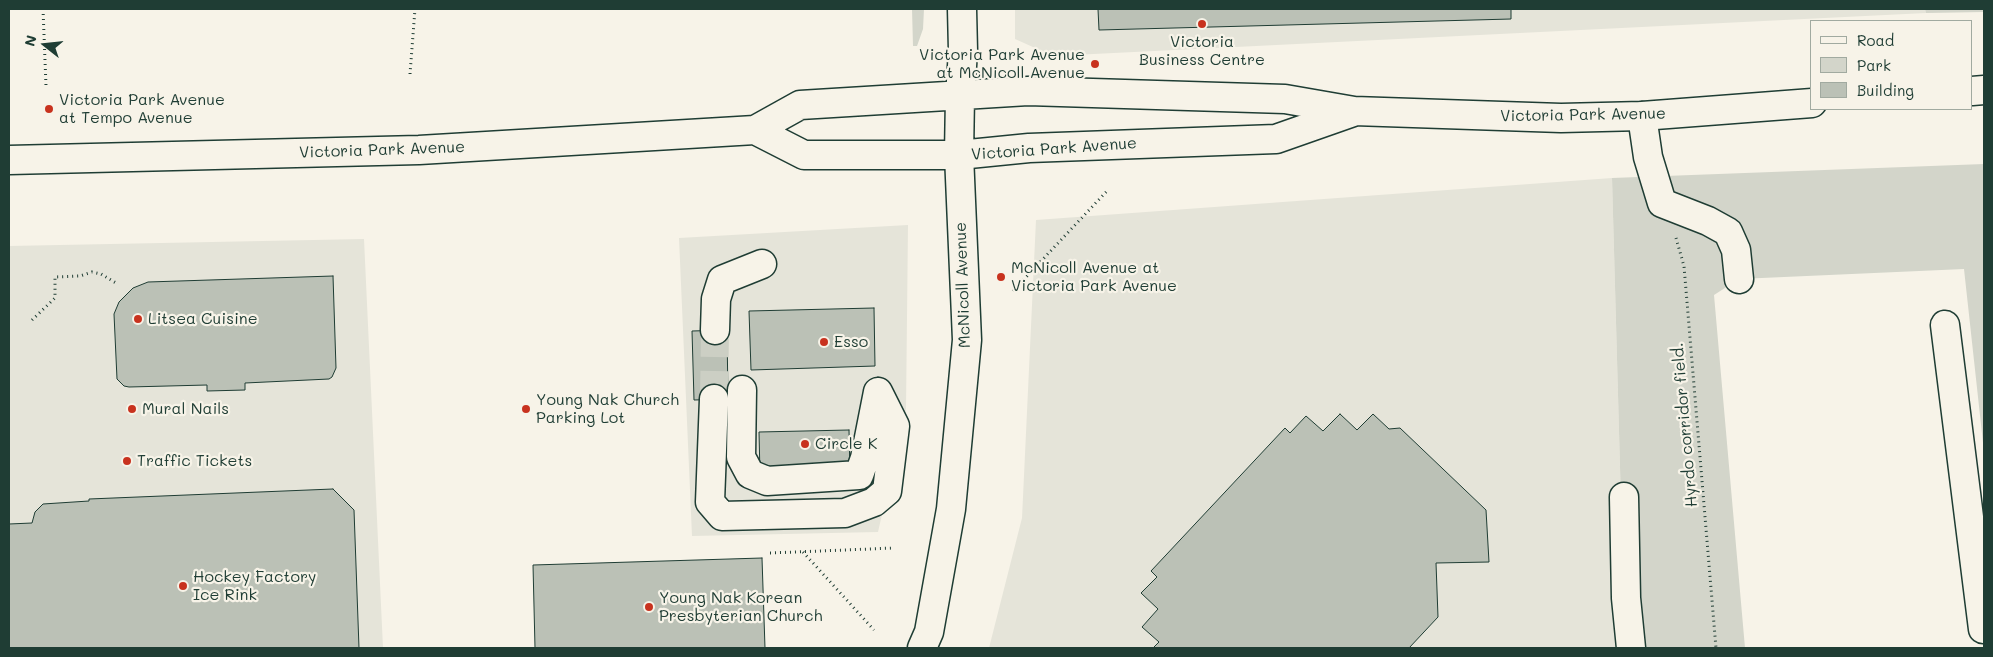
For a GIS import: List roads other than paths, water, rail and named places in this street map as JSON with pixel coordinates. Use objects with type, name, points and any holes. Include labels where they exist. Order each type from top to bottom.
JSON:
[{"type":"main road","name":"McNicoll Avenue","points":[[922,648],[929,632],[951,509],[967,340],[959,155],[963,50],[962,9]]},
{"type":"main road","name":"Victoria Park Avenue","points":[[9,160],[419,150],[755,130],[800,105],[1028,91],[1285,99],[1354,111],[1561,118],[1642,116],[1810,103]]},
{"type":"main road","name":"Victoria Park Avenue","points":[[755,130],[804,155],[959,155],[1029,148],[1276,139],[1354,111]]},
{"type":"main road","points":[[1642,116],[1648,157],[1662,203],[1715,224],[1726,231],[1736,250],[1739,279]]},
{"type":"main road","points":[[715,330],[716,299],[722,280],[762,264]]},
{"type":"main road","points":[[1945,325],[1983,629]]},
{"type":"main road","points":[[714,399],[710,502],[722,516],[844,513],[874,502],[888,490],[894,426],[878,392],[865,458],[859,475],[767,481],[750,474],[741,457],[742,390]]},
{"type":"main road","points":[[1624,497],[1626,598],[1631,648]]},
{"type":"tunnel","points":[[714,399],[715,330]]},
{"type":"place","name":"Victoria Business Centre","points":[[1202,24]]},
{"type":"place","name":"Victoria Park Avenue at McNicoll Avenue","points":[[1095,64]]},
{"type":"place","name":"Victoria Park Avenue at Tempo Avenue","points":[[49,109]]},
{"type":"place","name":"McNicoll Avenue at Victoria Park Avenue","points":[[1001,277]]},
{"type":"place","name":"Litsea Cuisine","points":[[138,319]]},
{"type":"place","name":"Esso","points":[[824,342]]},
{"type":"place","name":"Mural Nails","points":[[132,409]]},
{"type":"place","name":"Young Nak Church Parking Lot","points":[[526,409]]},
{"type":"place","name":"Circle K","points":[[805,444]]},
{"type":"place","name":"Traffic Tickets","points":[[127,461]]},
{"type":"place","name":"Hockey Factory Ice Rink","points":[[183,586]]},
{"type":"place","name":"Young Nak Korean Presbyterian Church","points":[[649,607]]}]
